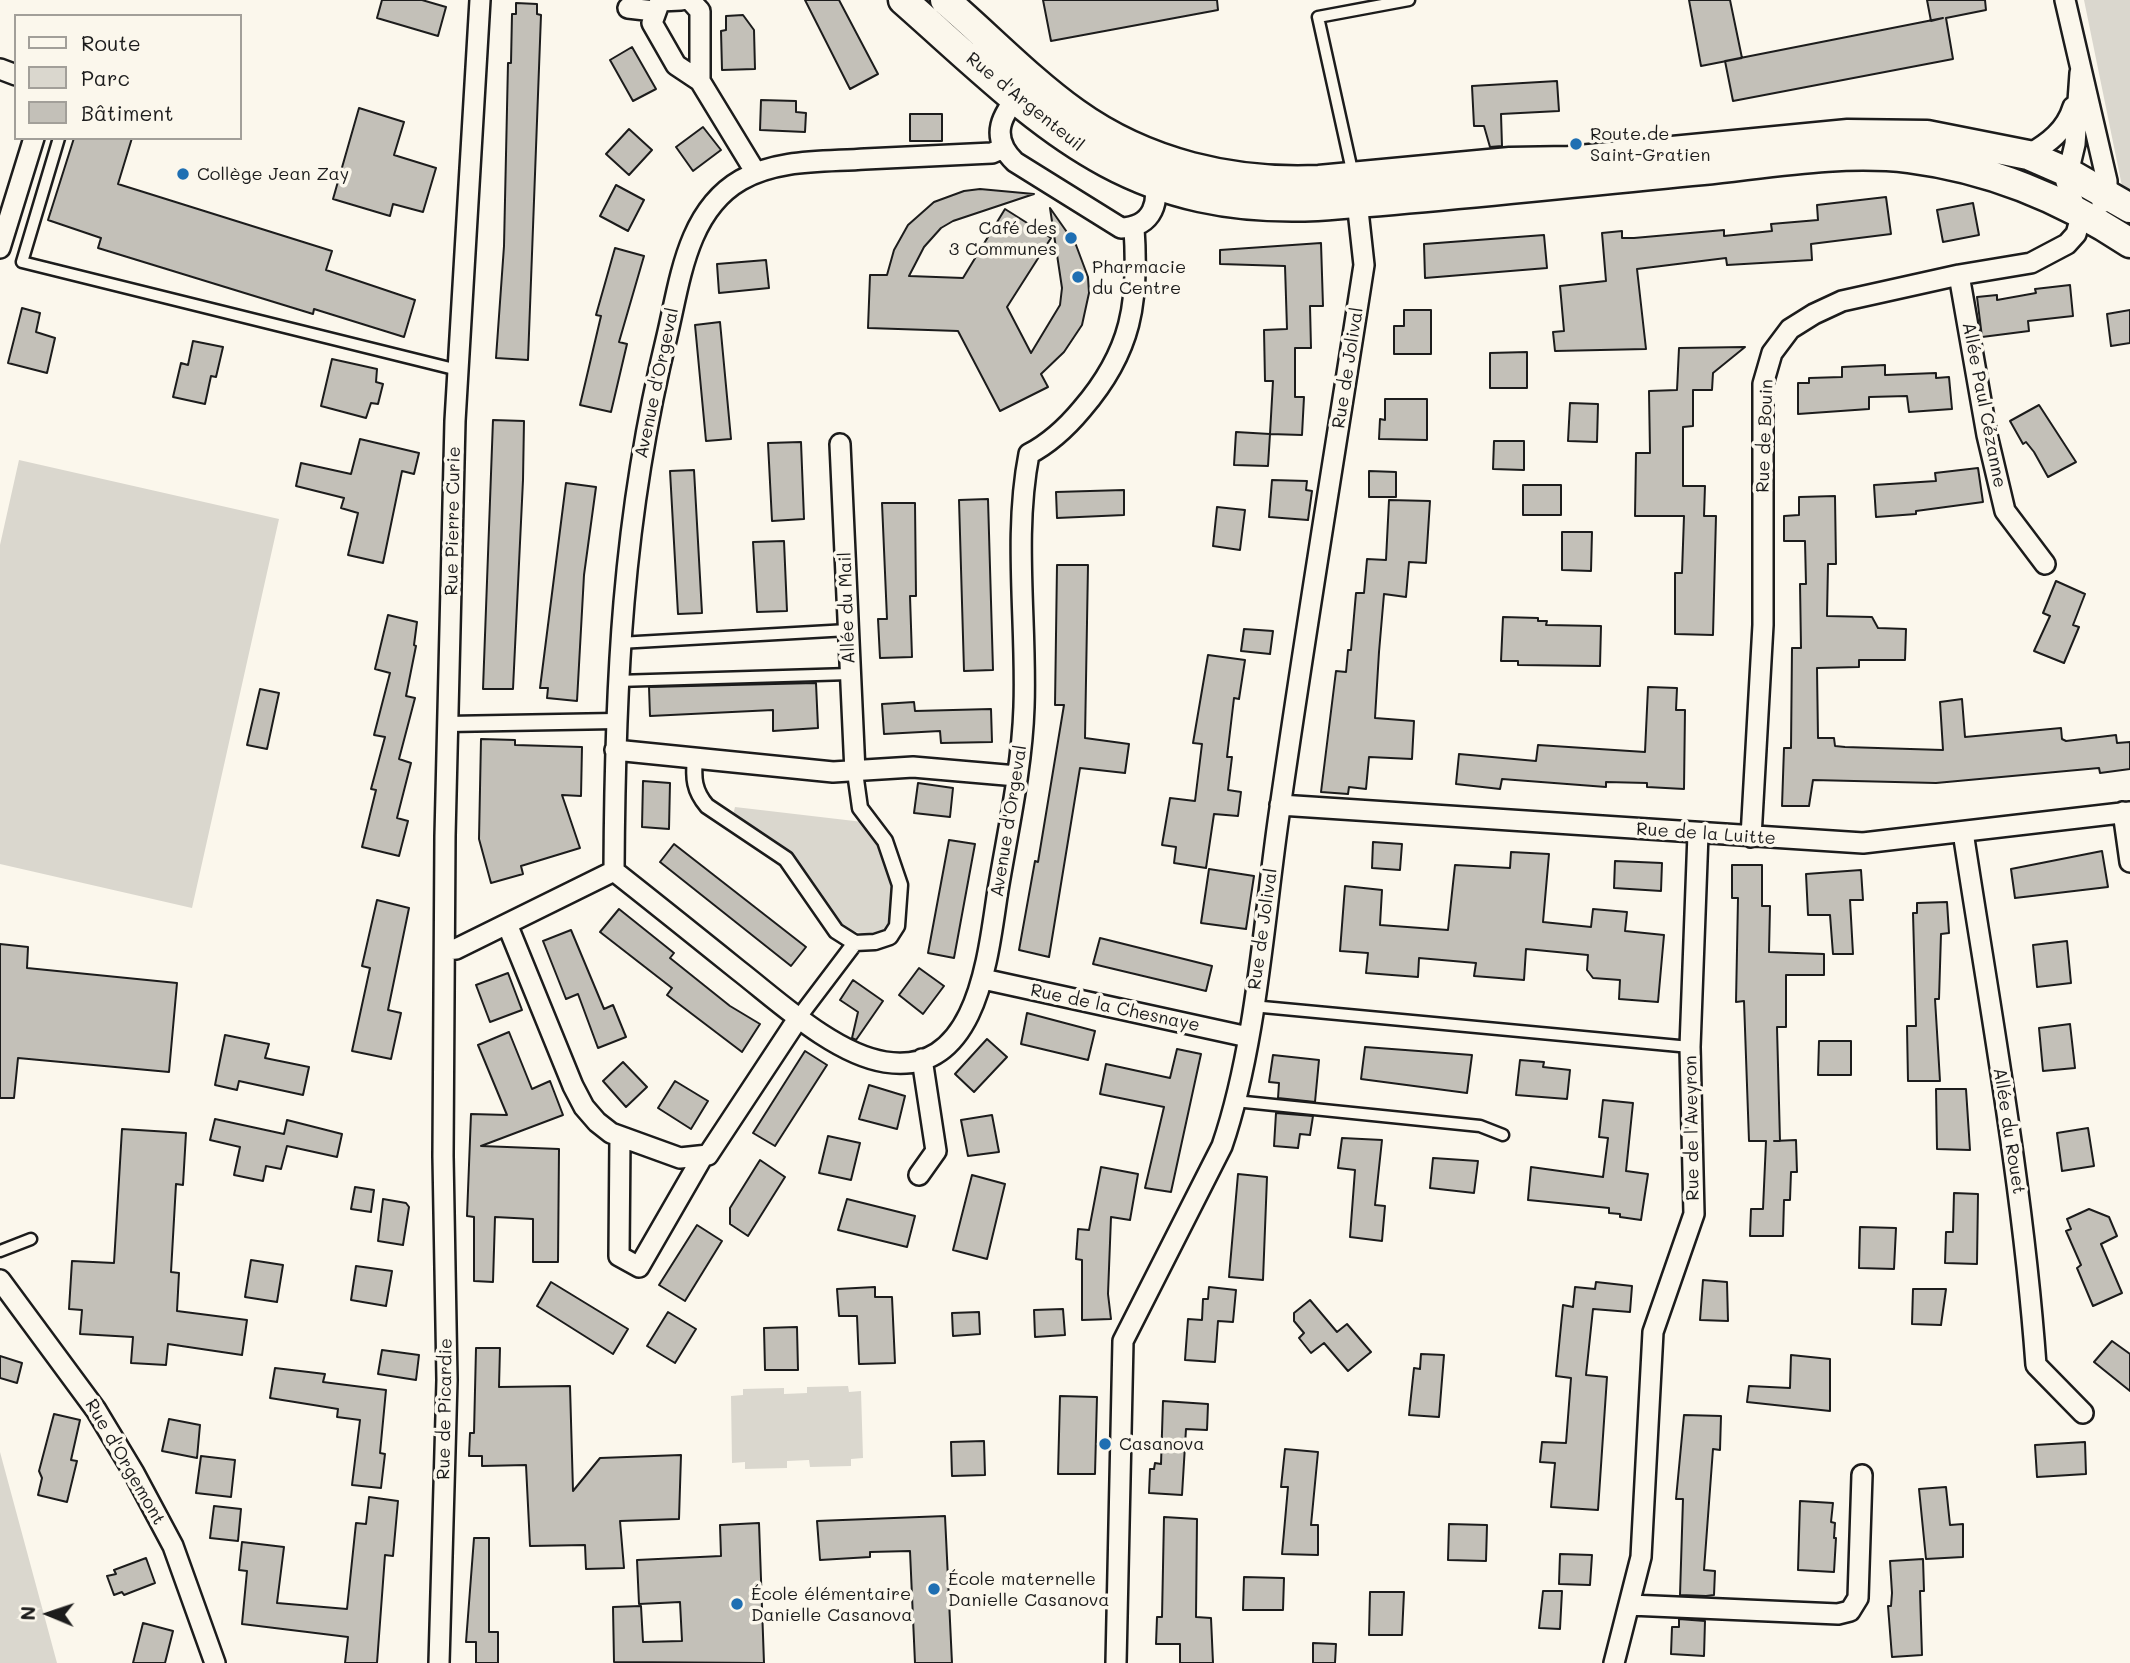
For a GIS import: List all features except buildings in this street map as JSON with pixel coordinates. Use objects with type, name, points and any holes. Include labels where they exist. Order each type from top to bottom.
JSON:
[{"type":"main road","name":"Rue d'Argenteuil","points":[[903,0],[952,11],[1082,149],[1156,186],[1247,206],[1358,204]]},
{"type":"main road","name":"Rue d'Argenteuil","points":[[1024,88],[1142,151],[1196,168],[1261,180],[1353,176]]},
{"type":"main road","points":[[1353,176],[1510,162],[1569,161],[1847,134],[1927,135],[2028,155],[2118,202]]},
{"type":"main road","points":[[1358,204],[1863,156],[1910,158],[1986,174],[2086,217],[2130,243]]},
{"type":"street","name":"Rue Pierre Curie","points":[[444,1043],[448,724],[458,370],[480,0]]},
{"type":"street","points":[[681,0],[660,1],[654,11],[652,23],[676,65],[700,81],[756,173]]},
{"type":"street","points":[[690,0],[700,11],[700,81]]},
{"type":"street","points":[[2065,0],[2080,81],[2118,202],[2095,208],[2086,217]]},
{"type":"street","points":[[628,8],[654,11]]},
{"type":"street","points":[[2028,155],[2054,138],[2066,124],[2080,81]]},
{"type":"street","points":[[2080,81],[2075,144],[2067,173],[2068,190],[2086,217]]},
{"type":"street","points":[[1024,88],[1004,116],[1000,135],[1001,149],[1015,162],[1121,228],[1134,228],[1147,220],[1155,207],[1156,186],[1142,151]]},
{"type":"street","points":[[0,248],[33,140]]},
{"type":"street","name":"Avenue d'Orgeval","points":[[1001,149],[992,153],[806,163],[756,173],[711,203],[688,250],[651,400],[632,509],[619,643],[615,721],[614,871],[799,1017],[857,1054],[885,1062],[922,1059],[948,1044],[973,1010],[983,979],[1017,776],[1024,709],[1023,498],[1029,454],[1046,445],[1073,419],[1095,394],[1118,357],[1127,336],[1134,302],[1134,228]]},
{"type":"street","name":"Rue de Jolival","points":[[1116,1663],[1123,1341],[1222,1146],[1235,1101],[1248,1037],[1280,805],[1364,265],[1353,176]]},
{"type":"street","points":[[2086,217],[2130,219]]},
{"type":"street","name":"Rue de Bouin","points":[[1751,836],[1763,625],[1763,384],[1773,353],[1790,329],[1842,301],[1959,275],[2031,263],[2053,254],[2076,234],[2086,217]]},
{"type":"street","name":"Allée Paul Cézanne","points":[[1959,275],[1987,435],[2005,512],[2045,564]]},
{"type":"street","name":"Allée du Mail","points":[[840,444],[855,772]]},
{"type":"street","points":[[448,724],[615,721]]},
{"type":"street","points":[[615,750],[855,772],[914,767],[1017,776]]},
{"type":"street","points":[[695,758],[693,778],[698,795],[707,806],[786,859],[836,931],[855,943],[875,942],[890,937],[897,926],[900,885],[885,841],[860,808],[855,772]]},
{"type":"street","name":"Rue de la Luitte","points":[[1280,805],[1863,843],[2127,812]]},
{"type":"street","points":[[2127,812],[2130,862]]},
{"type":"street","name":"Allée du Rouet","points":[[1964,832],[2018,1193],[2030,1284],[2036,1365],[2083,1413]]},
{"type":"street","name":"Rue de l'Aveyron","points":[[1614,1663],[1641,1557],[1653,1332],[1694,1214],[1690,1047],[1698,834]]},
{"type":"street","points":[[445,950],[456,949],[614,871]]},
{"type":"street","points":[[507,924],[584,1107],[597,1122],[620,1137],[680,1158],[708,1155],[799,1017],[855,943]]},
{"type":"street","name":"Rue de la Chesnaye","points":[[983,979],[1248,1037]]},
{"type":"street","name":"Rue de Picardie","points":[[439,1663],[447,1380],[444,1043]]},
{"type":"street","points":[[919,1175],[936,1152],[922,1059]]},
{"type":"street","points":[[620,1137],[619,1255],[639,1267],[703,1156]]},
{"type":"street","name":"Rue d'Orgemont","points":[[0,1280],[96,1410],[134,1473],[173,1546],[215,1663]]},
{"type":"street","points":[[1630,1605],[1838,1614],[1850,1611],[1858,1598],[1862,1475]]},
{"type":"lane","points":[[1353,176],[1318,17],[1409,0]]},
{"type":"lane","points":[[58,140],[22,262],[458,370]]},
{"type":"lane","points":[[619,643],[848,630]]},
{"type":"lane","points":[[617,681],[850,674]]},
{"type":"lane","points":[[1252,1006],[1690,1047]]},
{"type":"lane","points":[[1235,1101],[1480,1126],[1503,1135]]},
{"type":"lane","points":[[0,1251],[31,1239]]},
{"type":"green space","points":[[2084,0],[2130,0],[2130,195],[2123,191]]},
{"type":"green space","points":[[19,460],[279,519],[192,908],[0,864],[0,545]]},
{"type":"green space","points":[[735,807],[863,822],[886,860],[892,898],[890,929],[870,934],[854,931],[839,922],[784,848],[768,836],[736,821],[733,815]]},
{"type":"green space","points":[[848,1386],[849,1392],[861,1391],[863,1458],[851,1459],[851,1466],[810,1467],[809,1460],[787,1461],[787,1468],[745,1469],[745,1462],[732,1463],[731,1396],[743,1395],[743,1389],[784,1388],[784,1394],[807,1393],[807,1387]]},
{"type":"green space","points":[[0,1452],[57,1663],[0,1663]]},
{"type":"place","name":"Route de Saint-Gratien","points":[[1576,144]]},
{"type":"place","name":"Collège Jean Zay","points":[[183,174]]},
{"type":"place","name":"Café des 3 Communes","points":[[1071,238]]},
{"type":"place","name":"Pharmacie du Centre","points":[[1078,277]]},
{"type":"place","name":"Casanova","points":[[1105,1444]]},
{"type":"place","name":"École maternelle Danielle Casanova","points":[[934,1589]]},
{"type":"place","name":"École élémentaire Danielle Casanova","points":[[737,1604]]}]
